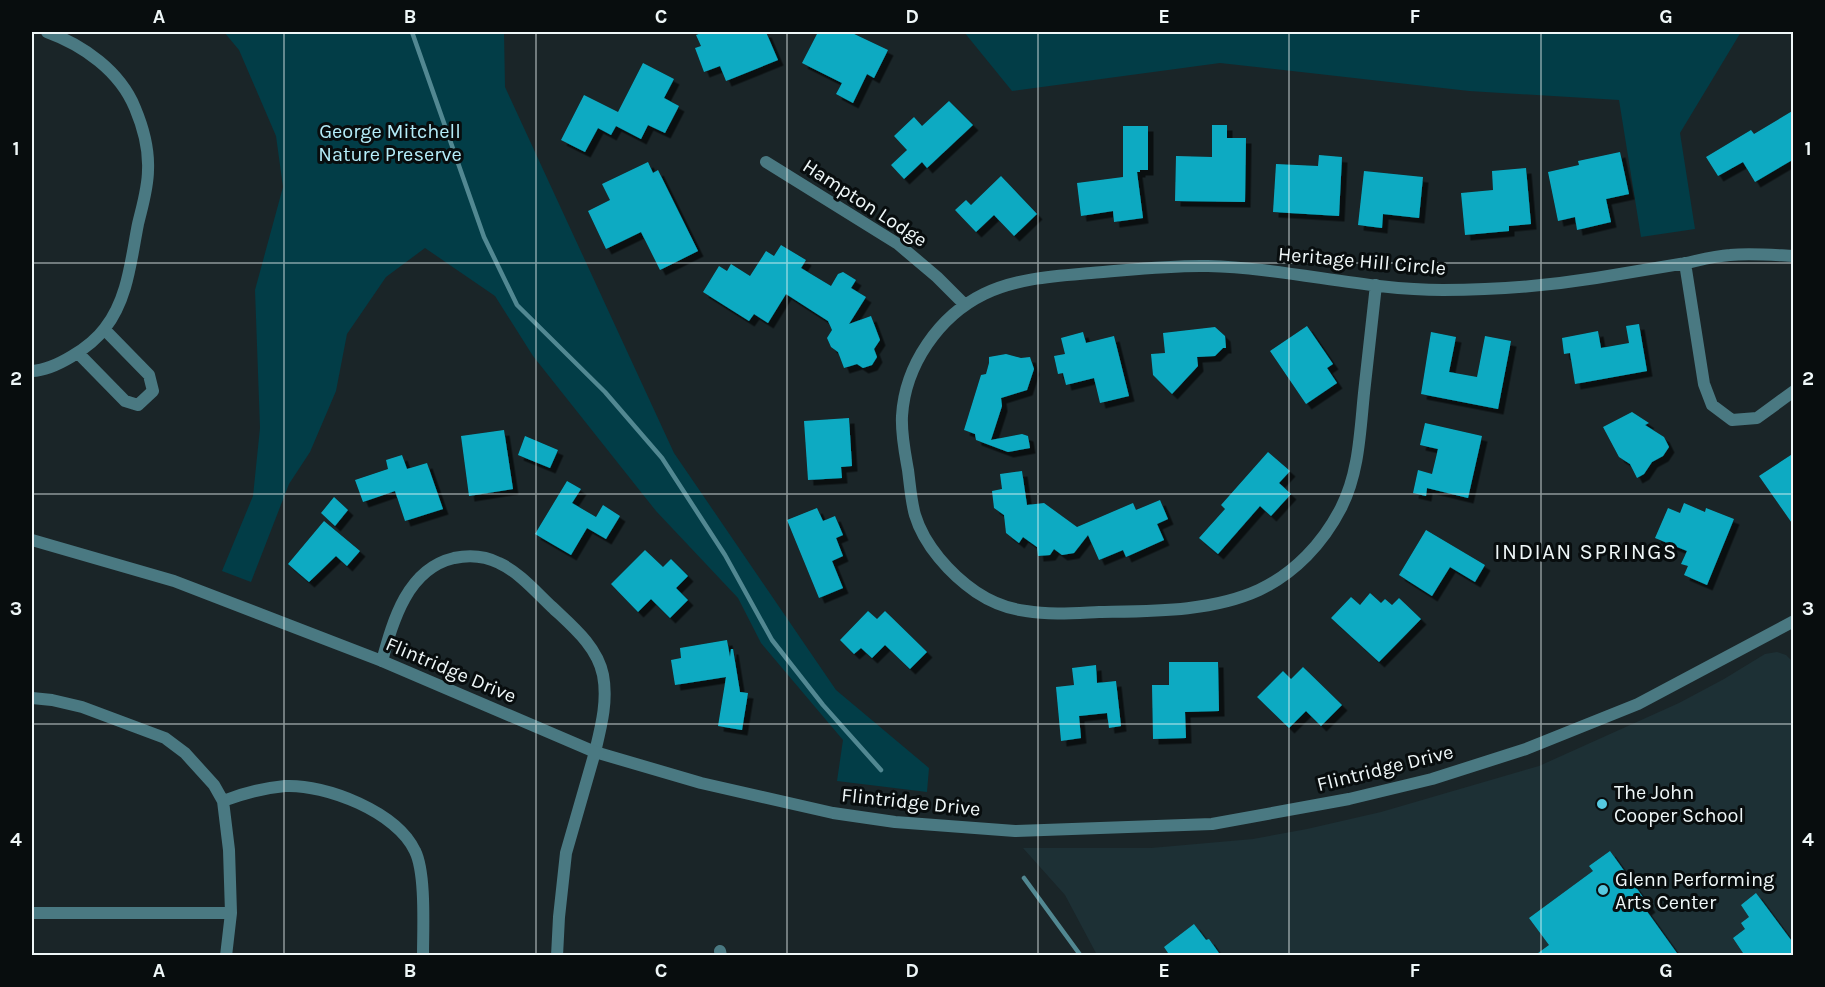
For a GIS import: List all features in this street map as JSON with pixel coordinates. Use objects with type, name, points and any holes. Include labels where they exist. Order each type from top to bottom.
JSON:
[{"type":"street","points":[[32,371],[56,364],[78,353],[105,330],[117,309],[125,287],[148,170],[145,136],[134,105],[118,80],[90,54],[47,32]]},
{"type":"street","name":"Hampton Lodge","points":[[766,162],[898,244],[937,277],[965,305]]},
{"type":"street","name":"Heritage Hill Circle","points":[[1376,285],[1358,449],[1352,478],[1342,506],[1327,532],[1288,574],[1237,599],[1206,605],[1149,611],[1051,613],[1024,611],[1000,605],[977,592],[939,557],[925,537],[915,514],[902,417],[914,368],[925,347],[946,322],[965,305],[987,292],[1013,283],[1053,276],[1154,267],[1210,266],[1376,285],[1442,290],[1535,286],[1727,255],[1794,256]]},
{"type":"street","points":[[1685,263],[1704,384],[1712,405],[1732,420],[1757,418],[1794,391]]},
{"type":"street","points":[[78,353],[125,401],[138,405],[153,391],[149,375],[105,330]]},
{"type":"street","name":"Flintridge Drive","points":[[32,540],[174,581],[382,661],[595,752],[701,783],[833,813],[895,822],[1015,831],[1212,824],[1349,799],[1432,779],[1526,748],[1638,704],[1794,621]]},
{"type":"street","points":[[382,661],[391,629],[403,600],[418,579],[433,567],[465,556],[500,563],[524,581],[581,634],[593,651],[603,673],[606,695],[595,752],[566,853],[557,956]]},
{"type":"street","points":[[32,698],[82,707],[165,738],[185,753],[214,785],[223,801],[229,849],[231,913],[226,956]]},
{"type":"street","points":[[223,801],[251,790],[302,786],[351,799],[395,825],[415,850],[420,866],[423,956]]},
{"type":"street","points":[[32,913],[231,913]]},
{"type":"shaded area","name":"The John Cooper School","points":[[1777,652],[1786,655],[1793,662],[1793,955],[1097,955],[1065,895],[1023,848],[1151,848],[1253,839],[1381,812],[1539,766],[1679,703],[1765,654]]},
{"type":"green space","name":"George Mitchell Nature Preserve","points":[[224,32],[504,32],[505,87],[674,453],[836,690],[929,768],[927,792],[837,781],[843,740],[761,643],[738,598],[656,511],[533,356],[495,296],[425,248],[386,277],[347,334],[336,391],[310,452],[289,484],[251,582],[222,571],[253,496],[260,428],[255,290],[283,187],[276,136],[239,50]]},
{"type":"green space","points":[[964,32],[1741,32],[1680,133],[1695,229],[1641,237],[1619,100],[1469,91],[1220,63],[1012,91]]},
{"type":"building","points":[[704,32],[766,32],[778,60],[726,81],[720,66],[704,72],[695,48],[701,46],[696,35]]},
{"type":"building","points":[[818,32],[850,32],[888,50],[874,78],[867,74],[853,103],[836,94],[842,83],[802,63]]},
{"type":"building","points":[[643,63],[674,79],[664,98],[679,106],[665,133],[648,125],[641,139],[616,126],[611,135],[598,128],[585,152],[561,140],[584,95],[618,112]]},
{"type":"building","points":[[949,101],[973,125],[927,168],[922,162],[904,179],[891,165],[907,150],[894,136],[914,117],[922,126]]},
{"type":"building","points":[[1794,110],[1794,159],[1755,182],[1743,162],[1718,176],[1706,157],[1751,130],[1754,134]]},
{"type":"building","points":[[1212,125],[1227,125],[1227,138],[1246,138],[1245,202],[1175,201],[1176,156],[1212,157]]},
{"type":"building","points":[[1123,126],[1148,126],[1148,170],[1137,172],[1143,218],[1114,222],[1113,211],[1081,216],[1077,183],[1123,177]]},
{"type":"building","points":[[1620,152],[1629,194],[1606,199],[1611,222],[1577,230],[1575,217],[1558,221],[1548,172],[1579,165],[1578,161]]},
{"type":"building","points":[[1319,155],[1342,157],[1339,216],[1273,212],[1276,164],[1318,166]]},
{"type":"building","points":[[648,162],[653,173],[658,170],[698,251],[660,270],[641,232],[606,249],[588,211],[610,200],[602,184]]},
{"type":"building","points":[[1526,168],[1531,224],[1509,226],[1509,231],[1465,235],[1461,193],[1493,190],[1492,171]]},
{"type":"building","points":[[1364,171],[1423,177],[1419,218],[1383,214],[1382,228],[1358,225]]},
{"type":"building","points":[[1001,176],[1037,214],[1014,236],[994,215],[976,232],[955,210],[966,200],[971,205]]},
{"type":"building","points":[[781,245],[806,260],[801,268],[831,286],[838,274],[843,272],[856,280],[851,288],[866,297],[849,324],[871,316],[880,340],[874,349],[877,357],[872,365],[863,368],[857,364],[844,368],[838,352],[831,347],[827,338],[832,330],[828,321],[786,294],[768,323],[754,314],[749,321],[703,292],[719,266],[727,271],[731,264],[750,276],[766,251],[774,256]]},
{"type":"building","points":[[1639,324],[1647,371],[1575,384],[1570,353],[1564,354],[1562,338],[1598,331],[1601,348],[1629,343],[1626,326]]},
{"type":"building","points":[[1307,326],[1333,364],[1327,368],[1337,383],[1306,404],[1270,351]]},
{"type":"building","points":[[1215,327],[1225,336],[1226,348],[1215,356],[1197,357],[1198,366],[1172,394],[1153,375],[1151,354],[1165,353],[1163,333]]},
{"type":"building","points":[[1083,332],[1086,343],[1114,336],[1129,396],[1100,403],[1094,378],[1066,385],[1063,373],[1058,374],[1054,356],[1065,354],[1061,338]]},
{"type":"building","points":[[1431,332],[1456,337],[1449,372],[1477,377],[1485,336],[1511,341],[1498,409],[1421,394]]},
{"type":"building","points":[[1006,354],[1021,358],[1030,357],[1034,369],[1027,390],[1001,398],[1002,406],[991,440],[1022,434],[1028,436],[1030,448],[1008,452],[976,440],[975,434],[964,430],[981,375],[986,374],[989,357]]},
{"type":"building","points":[[1632,412],[1649,423],[1645,425],[1664,437],[1669,447],[1663,456],[1652,462],[1644,474],[1637,478],[1630,464],[1619,457],[1603,427]]},
{"type":"building","points":[[849,418],[852,466],[841,467],[842,478],[808,480],[804,421]]},
{"type":"building","points":[[1425,423],[1482,436],[1468,498],[1427,488],[1426,496],[1413,493],[1418,470],[1432,474],[1438,449],[1420,445]]},
{"type":"building","points":[[504,430],[513,489],[469,496],[461,436]]},
{"type":"building","points":[[525,436],[558,450],[550,468],[518,455]]},
{"type":"building","points":[[1268,452],[1290,471],[1279,483],[1291,494],[1271,516],[1260,506],[1218,554],[1199,538],[1225,509],[1221,505]]},
{"type":"building","points":[[1794,453],[1794,526],[1759,476]]},
{"type":"building","points":[[402,455],[407,469],[427,463],[443,509],[405,521],[395,491],[363,502],[355,480],[388,469],[386,460]]},
{"type":"building","points":[[1022,471],[1027,505],[1044,503],[1077,527],[1133,503],[1136,510],[1160,500],[1168,519],[1157,524],[1164,540],[1126,557],[1123,550],[1099,560],[1088,535],[1074,553],[1062,555],[1054,549],[1050,555],[1038,556],[1037,547],[1023,537],[1019,543],[1006,533],[1004,515],[994,508],[992,491],[1002,489],[1000,474]]},
{"type":"building","points":[[567,481],[581,489],[572,503],[596,517],[603,505],[620,516],[606,539],[587,528],[571,555],[535,534]]},
{"type":"building","points":[[334,497],[348,510],[335,526],[321,513]]},
{"type":"building","points":[[1684,503],[1705,512],[1706,508],[1734,519],[1707,585],[1684,575],[1688,566],[1681,564],[1687,551],[1655,538],[1668,508],[1680,513]]},
{"type":"building","points":[[817,508],[823,521],[835,516],[843,535],[836,538],[843,556],[832,561],[843,588],[819,598],[787,520]]},
{"type":"building","points":[[324,521],[360,551],[347,566],[336,556],[309,582],[288,564]]},
{"type":"building","points":[[1426,530],[1485,565],[1475,582],[1450,567],[1432,596],[1399,575]]},
{"type":"building","points":[[645,550],[663,567],[671,559],[688,576],[676,588],[688,600],[670,618],[651,599],[638,612],[611,584]]},
{"type":"building","points":[[1370,593],[1381,603],[1385,599],[1392,605],[1399,598],[1421,619],[1379,662],[1331,618],[1351,597],[1360,605]]},
{"type":"building","points":[[868,611],[877,619],[885,611],[927,652],[910,669],[885,645],[872,658],[861,648],[854,654],[840,640]]},
{"type":"building","points":[[727,640],[730,657],[731,649],[733,649],[740,692],[748,693],[742,730],[718,726],[726,677],[675,685],[671,660],[681,658],[680,648]]},
{"type":"building","points":[[1169,662],[1218,662],[1219,711],[1185,712],[1186,738],[1153,739],[1152,685],[1169,685]]},
{"type":"building","points":[[1096,665],[1097,683],[1116,681],[1121,726],[1109,728],[1107,713],[1079,716],[1081,738],[1061,741],[1056,687],[1074,685],[1072,668]]},
{"type":"building","points":[[1303,667],[1342,705],[1321,726],[1306,711],[1289,728],[1257,697],[1283,671],[1291,679]]},
{"type":"building","name":"Glenn Performing Arts Center","points":[[1610,851],[1650,907],[1646,910],[1679,956],[1534,956],[1549,945],[1529,918],[1593,871],[1589,866]]},
{"type":"building","points":[[1756,893],[1794,944],[1794,956],[1745,956],[1733,938],[1745,929],[1741,923],[1749,917],[1741,905]]},
{"type":"building","points":[[1194,924],[1221,956],[1170,956],[1164,947]]},
{"type":"waterway","points":[[412,32],[484,237],[517,305],[605,392],[662,458],[725,555],[772,640],[823,705],[881,770]]},
{"type":"waterway","points":[[1024,878],[1081,956]]},
{"type":"place","name":"The John Cooper School","points":[[1602,804]]},
{"type":"place","name":"Glenn Performing Arts Center","points":[[1603,890]]},
{"type":"district","name":"INDIAN SPRINGS","points":[[1586,552]]}]
